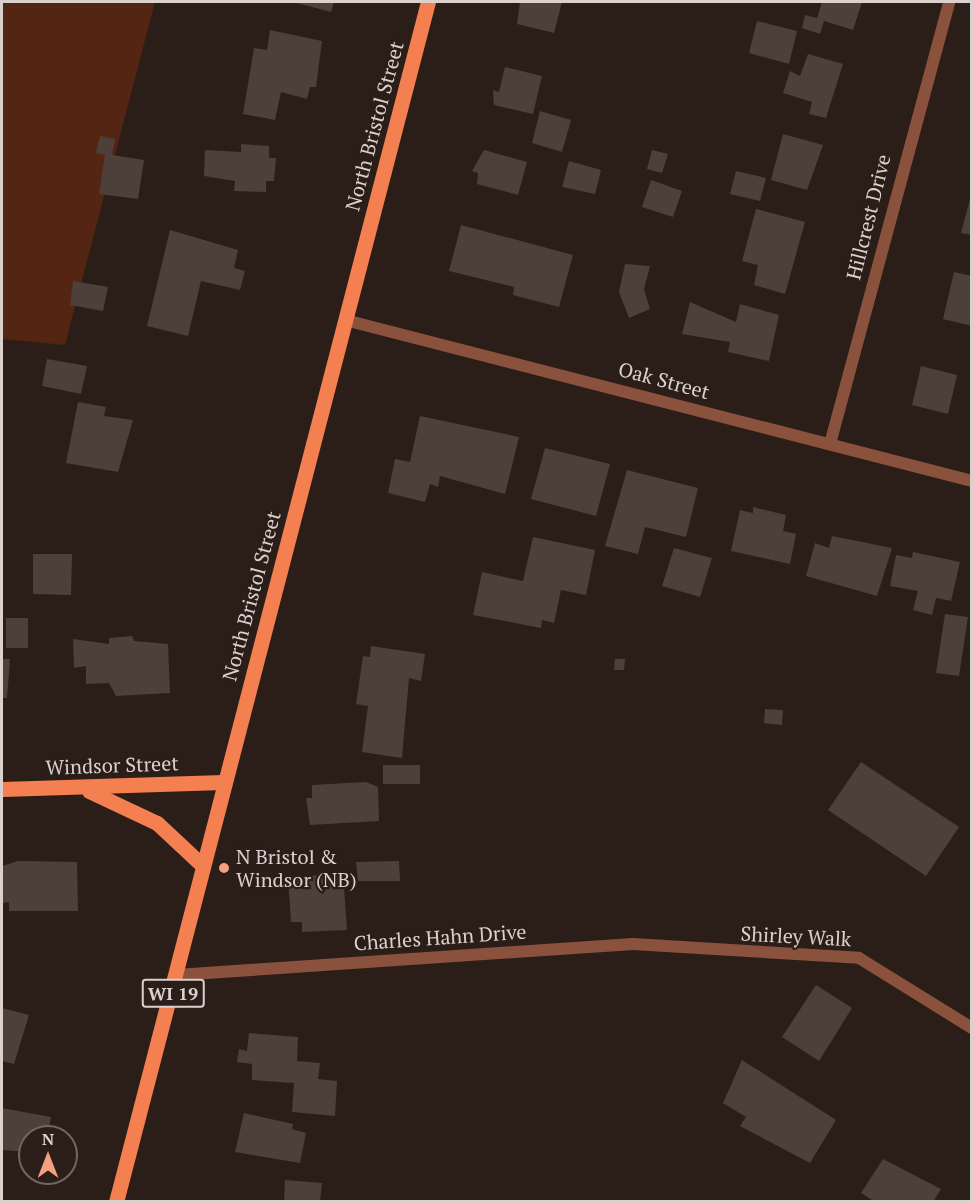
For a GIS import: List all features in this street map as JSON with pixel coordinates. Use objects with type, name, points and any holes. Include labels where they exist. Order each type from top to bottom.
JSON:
[{"type":"main road","name":"North Bristol Street","points":[[116,1202],[177,975],[223,782],[428,2]]},
{"type":"main road","name":"Windsor Street","points":[[2,789],[223,782]]},
{"type":"main road","points":[[69,787],[105,795],[157,823],[203,866]]},
{"type":"street","name":"Hillcrest Drive","points":[[830,444],[949,2]]},
{"type":"street","name":"Oak Street","points":[[345,320],[972,481]]},
{"type":"street","name":"Charles Hahn Drive","points":[[177,975],[633,944],[706,951]]},
{"type":"street","name":"Shirley Walk","points":[[706,951],[859,958],[972,1028]]},
{"type":"shaded area","points":[[2,2],[155,2],[65,345],[2,339]]},
{"type":"building","points":[[293,2],[334,2],[331,12]]},
{"type":"building","points":[[520,2],[562,2],[554,33],[517,24]]},
{"type":"building","points":[[822,2],[862,2],[853,30],[824,21],[820,34],[802,28],[805,15],[817,18]]},
{"type":"building","points":[[757,21],[797,31],[789,64],[749,53]]},
{"type":"building","points":[[270,30],[322,41],[316,87],[310,87],[307,99],[281,92],[275,120],[243,114],[254,48],[267,50]]},
{"type":"building","points":[[808,54],[843,64],[826,118],[809,114],[812,102],[783,93],[790,71],[800,76]]},
{"type":"building","points":[[505,67],[542,76],[533,114],[494,105],[493,90],[499,92]]},
{"type":"building","points":[[540,111],[571,120],[562,152],[532,143]]},
{"type":"building","points":[[783,134],[823,145],[807,190],[771,180]]},
{"type":"building","points":[[100,136],[115,139],[112,155],[144,160],[138,199],[99,194],[105,155],[96,153]]},
{"type":"building","points":[[241,144],[269,146],[269,158],[276,158],[274,181],[266,181],[266,192],[234,191],[235,181],[204,176],[205,150],[241,152]]},
{"type":"building","points":[[484,150],[527,162],[518,195],[477,184],[478,173],[472,171]]},
{"type":"building","points":[[652,150],[668,154],[662,173],[647,169]]},
{"type":"building","points":[[569,161],[601,170],[595,194],[562,187]]},
{"type":"building","points":[[736,171],[766,178],[760,201],[730,194]]},
{"type":"building","points":[[651,180],[682,191],[673,217],[642,207]]},
{"type":"building","points":[[972,195],[972,235],[961,233]]},
{"type":"building","points":[[756,209],[805,222],[785,294],[754,285],[758,265],[742,261]]},
{"type":"building","points":[[461,225],[573,255],[559,307],[513,295],[514,287],[449,271]]},
{"type":"building","points":[[170,230],[238,250],[234,268],[245,271],[240,290],[201,281],[188,336],[147,326]]},
{"type":"building","points":[[625,264],[650,266],[644,289],[650,309],[629,318],[619,292]]},
{"type":"building","points":[[954,272],[972,276],[972,326],[943,319]]},
{"type":"building","points":[[73,281],[108,287],[103,311],[70,305]]},
{"type":"building","points":[[690,302],[736,322],[740,304],[779,315],[769,361],[728,352],[730,342],[682,334]]},
{"type":"building","points":[[47,359],[87,366],[81,394],[42,386]]},
{"type":"building","points":[[921,366],[957,375],[948,414],[912,405]]},
{"type":"building","points":[[78,402],[106,407],[104,416],[133,420],[118,472],[66,463]]},
{"type":"building","points":[[420,416],[519,437],[505,494],[440,476],[438,487],[430,484],[425,502],[388,493],[395,459],[410,462]]},
{"type":"building","points":[[545,448],[610,464],[596,516],[531,499]]},
{"type":"building","points":[[627,470],[698,488],[686,537],[645,527],[638,554],[605,546]]},
{"type":"building","points":[[753,507],[786,515],[783,531],[796,534],[790,564],[731,551],[740,510],[753,513]]},
{"type":"building","points":[[832,536],[892,548],[877,596],[806,576],[815,543],[829,548]]},
{"type":"building","points":[[533,537],[595,550],[586,595],[561,590],[554,623],[542,620],[541,628],[473,615],[482,572],[523,581]]},
{"type":"building","points":[[674,548],[712,558],[700,597],[662,586]]},
{"type":"building","points":[[913,552],[960,562],[951,601],[936,598],[932,615],[913,610],[918,591],[890,586],[896,555],[912,558]]},
{"type":"building","points":[[33,554],[72,554],[71,595],[33,594]]},
{"type":"building","points":[[945,614],[968,617],[959,676],[936,673]]},
{"type":"building","points":[[6,618],[28,618],[28,648],[6,648]]},
{"type":"building","points":[[132,636],[134,641],[168,644],[170,693],[116,696],[109,683],[86,684],[86,666],[74,668],[73,639],[109,644],[109,638]]},
{"type":"building","points":[[371,646],[425,654],[421,681],[409,678],[402,758],[362,752],[368,706],[356,704],[363,656],[370,657]]},
{"type":"building","points":[[2,659],[10,659],[7,698],[2,698]]},
{"type":"building","points":[[615,659],[625,659],[624,670],[614,670]]},
{"type":"building","points":[[765,709],[783,710],[782,725],[764,723]]},
{"type":"building","points":[[861,762],[959,827],[926,876],[828,810]]},
{"type":"building","points":[[383,765],[420,765],[420,784],[383,784]]},
{"type":"building","points":[[366,782],[378,787],[379,821],[310,825],[306,798],[312,798],[312,785]]},
{"type":"building","points":[[18,861],[77,862],[78,911],[9,911],[9,902],[2,903],[2,866]]},
{"type":"building","points":[[399,861],[400,881],[358,881],[356,862]]},
{"type":"building","points":[[343,874],[347,930],[302,932],[302,922],[291,922],[288,877]]},
{"type":"building","points":[[816,985],[852,1008],[819,1061],[782,1037]]},
{"type":"building","points":[[2,1008],[29,1015],[14,1064],[2,1061]]},
{"type":"building","points":[[249,1033],[298,1037],[297,1061],[320,1063],[318,1079],[337,1081],[335,1116],[292,1112],[294,1083],[252,1080],[252,1064],[237,1062],[239,1049],[247,1051]]},
{"type":"building","points":[[742,1060],[836,1120],[810,1163],[740,1126],[746,1117],[723,1103]]},
{"type":"building","points":[[2,1108],[51,1117],[50,1125],[18,1125],[18,1151],[2,1150]]},
{"type":"building","points":[[244,1113],[293,1124],[292,1129],[306,1133],[300,1163],[235,1152]]},
{"type":"building","points":[[883,1159],[941,1189],[933,1202],[875,1202],[861,1193]]},
{"type":"building","points":[[285,1180],[322,1183],[320,1202],[284,1202]]},
{"type":"place","name":"N Bristol & Windsor (NB)","points":[[224,868]]}]
